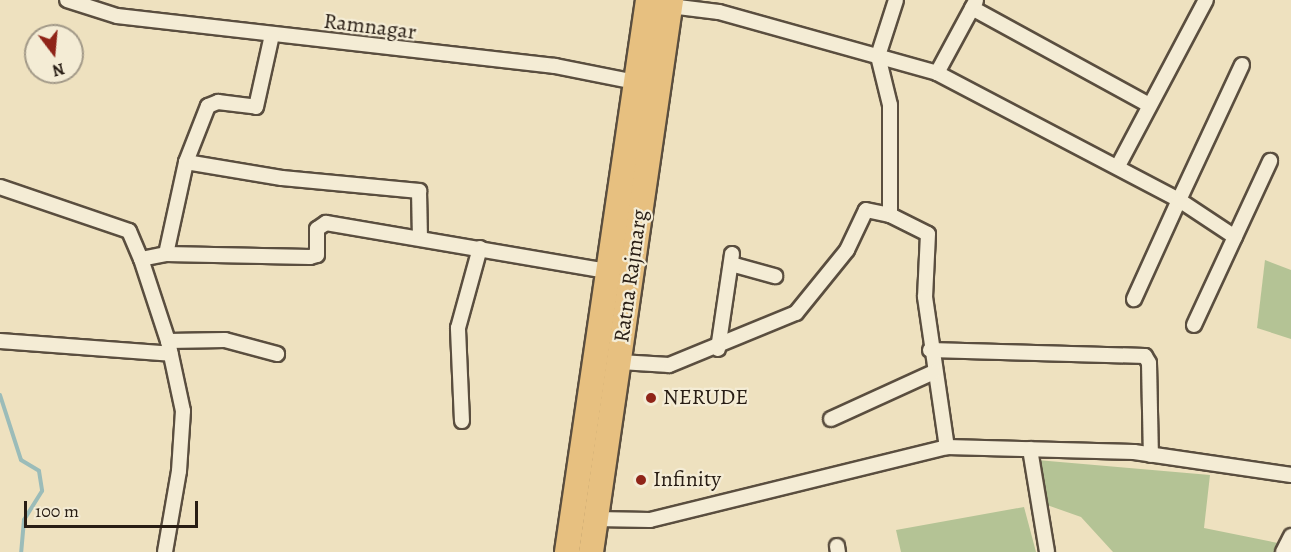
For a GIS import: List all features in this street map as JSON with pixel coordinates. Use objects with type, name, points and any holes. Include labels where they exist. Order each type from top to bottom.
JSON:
[{"type":"highway","name":"Ratna Rajmarg","points":[[567,552],[635,82],[663,2]]},
{"type":"highway","name":"Ratna Rajmarg","points":[[591,552],[620,362],[663,2]]},
{"type":"street","name":"Ramnagar","points":[[66,0],[117,16],[555,66],[635,82]]},
{"type":"street","points":[[890,215],[890,105],[878,56],[896,0]]},
{"type":"street","points":[[1118,166],[1206,0]]},
{"type":"street","points":[[663,2],[719,12],[937,73],[1118,166],[1179,200],[1235,237]]},
{"type":"street","points":[[937,73],[975,4],[1149,105]]},
{"type":"street","points":[[166,254],[186,162],[208,106],[218,102],[256,107],[272,35]]},
{"type":"street","points":[[1134,299],[1242,65]]},
{"type":"street","points":[[1194,325],[1270,161]]},
{"type":"street","points":[[186,162],[282,178],[419,191],[420,237]]},
{"type":"street","points":[[1,193],[129,231],[141,259],[170,348],[183,411],[179,471],[165,552]]},
{"type":"street","points":[[620,362],[669,365],[718,349],[796,313],[847,250],[866,210],[890,215],[928,234],[925,297],[930,350],[947,447]]},
{"type":"street","points":[[141,259],[166,254],[310,257],[317,255],[317,229],[326,223],[420,237],[607,271]]},
{"type":"street","points":[[462,421],[458,328],[480,248]]},
{"type":"street","points":[[718,349],[731,259],[775,276]]},
{"type":"street","points":[[0,341],[170,348],[225,340],[277,354]]},
{"type":"street","points":[[930,350],[1144,356],[1149,363],[1151,455]]},
{"type":"street","points":[[831,419],[934,372]]},
{"type":"street","points":[[596,519],[650,520],[947,447],[1151,455],[1291,475]]},
{"type":"street","points":[[1030,449],[1047,552]]},
{"type":"street","points":[[1283,552],[1291,538]]},
{"type":"green space","points":[[1265,260],[1291,270],[1291,339],[1257,328]]},
{"type":"green space","points":[[1037,460],[1210,475],[1204,528],[1278,543],[1275,552],[1113,552],[1081,517],[1047,505]]},
{"type":"green space","points":[[1024,507],[1036,552],[901,552],[896,530]]},
{"type":"waterway","points":[[0,395],[21,460],[39,471],[42,491],[24,520],[21,552]]},
{"type":"place","name":"NERUDE","points":[[651,398]]},
{"type":"place","name":"Infinity","points":[[641,480]]}]
